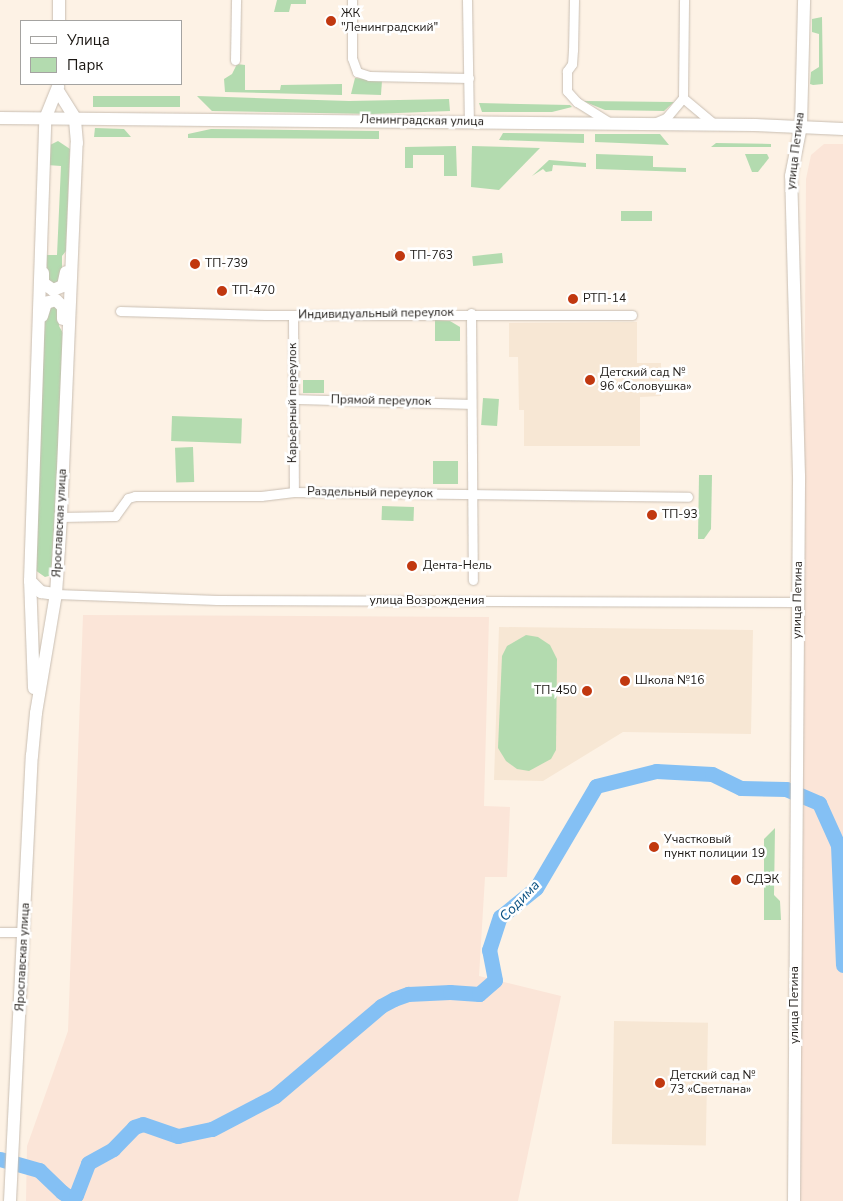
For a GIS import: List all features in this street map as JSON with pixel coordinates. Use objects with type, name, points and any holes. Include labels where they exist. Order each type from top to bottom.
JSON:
[{"type":"street","points":[[59,0],[59,20]]},
{"type":"street","points":[[235,60],[236,0]]},
{"type":"street","points":[[352,0],[352,58],[357,72],[369,76],[469,78]]},
{"type":"street","points":[[467,0],[469,122]]},
{"type":"street","points":[[574,0],[572,64],[567,71],[567,92],[576,102],[613,124]]},
{"type":"street","points":[[652,124],[666,118],[683,98],[684,0]]},
{"type":"street","name":"улица Петина","points":[[794,1201],[798,425],[790,176],[801,126],[804,0]]},
{"type":"street","points":[[58,87],[75,118]]},
{"type":"street","points":[[45,119],[58,87]]},
{"type":"street","points":[[683,98],[716,125]]},
{"type":"street","name":"Ленинградская улица","points":[[0,118],[652,124],[801,126],[843,129]]},
{"type":"street","name":"Ярославская улица","points":[[36,713],[56,594],[72,257],[75,118]]},
{"type":"street","name":"Ярославская улица","points":[[10,1201],[36,713],[30,582],[45,119]]},
{"type":"street","name":"Ярославская улица","points":[[39,265],[43,268],[43,283],[57,290],[65,284],[66,260],[72,257]]},
{"type":"street","name":"Ярославская улица","points":[[38,335],[42,333],[44,306],[52,300],[60,302],[63,307],[63,326],[69,332]]},
{"type":"street","name":"Индивидуальный переулок","points":[[120,311],[292,315],[471,313],[632,315]]},
{"type":"street","points":[[471,313],[469,404],[474,580]]},
{"type":"street","name":"Карьерный переулок","points":[[292,315],[294,492]]},
{"type":"street","name":"Прямой переулок","points":[[294,399],[469,404]]},
{"type":"street","name":"Раздельный переулок","points":[[61,517],[115,516],[128,498],[135,496],[261,496],[294,492],[511,497],[517,493],[688,497]]},
{"type":"street","points":[[30,582],[41,592],[56,594]]},
{"type":"street","name":"улица Возрождения","points":[[56,594],[217,600],[798,602]]},
{"type":"street","points":[[0,932],[25,932]]},
{"type":"shaded area","points":[[824,144],[843,144],[843,1201],[799,1201],[806,179],[811,155]]},
{"type":"shaded area","name":"Детский сад № 96 «Соловушка»","points":[[637,322],[637,363],[661,363],[661,396],[640,397],[640,446],[524,446],[524,410],[519,410],[518,357],[509,357],[509,323]]},
{"type":"shaded area","points":[[83,615],[489,617],[484,806],[510,807],[507,877],[485,877],[479,976],[561,996],[518,1201],[26,1201],[27,1146],[68,1031]]},
{"type":"shaded area","name":"Школа №16","points":[[499,627],[753,630],[751,734],[623,732],[543,781],[494,780]]},
{"type":"shaded area","name":"Детский сад № 73 «Светлана»","points":[[614,1021],[708,1023],[706,1146],[612,1144]]},
{"type":"green space","points":[[277,0],[306,0],[306,4],[291,4],[289,12],[274,12]]},
{"type":"green space","points":[[822,17],[823,84],[813,85],[810,84],[811,72],[819,67],[819,34],[812,32],[812,19]]},
{"type":"green space","points":[[237,64],[245,65],[245,90],[280,90],[281,85],[342,84],[342,95],[225,92],[224,79],[232,74]]},
{"type":"green space","points":[[355,78],[382,80],[381,95],[351,94]]},
{"type":"green space","points":[[93,96],[180,96],[180,107],[93,107]]},
{"type":"green space","points":[[197,96],[349,101],[449,99],[450,111],[372,114],[212,111]]},
{"type":"green space","points":[[583,101],[674,102],[664,111],[605,110]]},
{"type":"green space","points":[[479,103],[570,105],[572,107],[552,112],[482,112]]},
{"type":"green space","points":[[95,128],[124,129],[131,137],[94,137]]},
{"type":"green space","points":[[211,129],[379,131],[379,139],[188,138],[188,134]]},
{"type":"green space","points":[[503,133],[584,134],[584,143],[499,140]]},
{"type":"green space","points":[[595,134],[660,134],[669,145],[595,142]]},
{"type":"green space","points":[[58,141],[70,149],[66,251],[62,256],[62,279],[56,285],[47,280],[47,266],[44,264],[45,255],[57,255],[61,166],[47,165],[50,145]]},
{"type":"green space","points":[[716,143],[771,144],[771,147],[711,147]]},
{"type":"green space","points":[[456,146],[457,176],[444,176],[444,155],[413,155],[413,168],[405,168],[405,147]]},
{"type":"green space","points":[[472,146],[540,148],[499,190],[471,187]]},
{"type":"green space","points":[[596,154],[653,156],[653,167],[686,168],[686,172],[596,169]]},
{"type":"green space","points":[[745,154],[767,154],[769,158],[758,172],[752,172]]},
{"type":"green space","points":[[549,160],[586,163],[586,167],[553,165],[552,171],[546,172],[543,169],[532,176]]},
{"type":"green space","points":[[621,211],[652,211],[652,221],[621,221]]},
{"type":"green space","points":[[502,253],[503,263],[473,266],[472,256]]},
{"type":"green space","points":[[51,304],[60,309],[59,326],[64,335],[52,575],[45,577],[35,570],[45,310]]},
{"type":"green space","points":[[435,320],[450,321],[460,327],[460,341],[435,341]]},
{"type":"green space","points":[[303,380],[324,380],[324,393],[303,393]]},
{"type":"green space","points":[[483,398],[499,399],[497,426],[481,425]]},
{"type":"green space","points":[[172,416],[242,418],[241,443],[171,441]]},
{"type":"green space","points":[[193,447],[194,482],[176,483],[175,448]]},
{"type":"green space","points":[[433,461],[458,461],[458,484],[433,484]]},
{"type":"green space","points":[[699,475],[712,475],[711,529],[704,539],[698,539]]},
{"type":"green space","points":[[382,506],[414,507],[413,521],[382,520]]},
{"type":"green space","points":[[526,635],[538,637],[550,645],[557,659],[556,750],[551,759],[529,771],[517,769],[506,761],[498,748],[502,656],[507,646]]},
{"type":"green space","points":[[775,828],[774,895],[780,901],[781,920],[764,920],[764,839]]},
{"type":"waterway","name":"Содима","points":[[0,1159],[39,1170],[69,1197],[76,1195],[88,1163],[113,1149],[134,1127],[143,1124],[178,1136],[212,1129],[275,1096],[381,1006],[394,999],[408,994],[450,992],[479,994],[495,980],[489,950],[500,917],[536,888],[596,786],[656,771],[712,774],[741,788],[786,789],[819,803],[838,845],[843,965]]},
{"type":"place","name":"ЖК \"Ленинградский\"","points":[[331,21]]},
{"type":"place","name":"ТП-763","points":[[400,256]]},
{"type":"place","name":"ТП-739","points":[[195,264]]},
{"type":"place","name":"ТП-470","points":[[222,291]]},
{"type":"place","name":"РТП-14","points":[[573,299]]},
{"type":"place","name":"Детский сад № 96 «Соловушка»","points":[[590,380]]},
{"type":"place","name":"ТП-93","points":[[652,515]]},
{"type":"place","name":"Дента-Нель","points":[[412,566]]},
{"type":"place","name":"Школа №16","points":[[625,681]]},
{"type":"place","name":"ТП-450","points":[[587,691]]},
{"type":"place","name":"Участковый пункт полиции 19","points":[[654,847]]},
{"type":"place","name":"СДЭК","points":[[736,880]]},
{"type":"place","name":"Детский сад № 73 «Светлана»","points":[[660,1083]]}]
